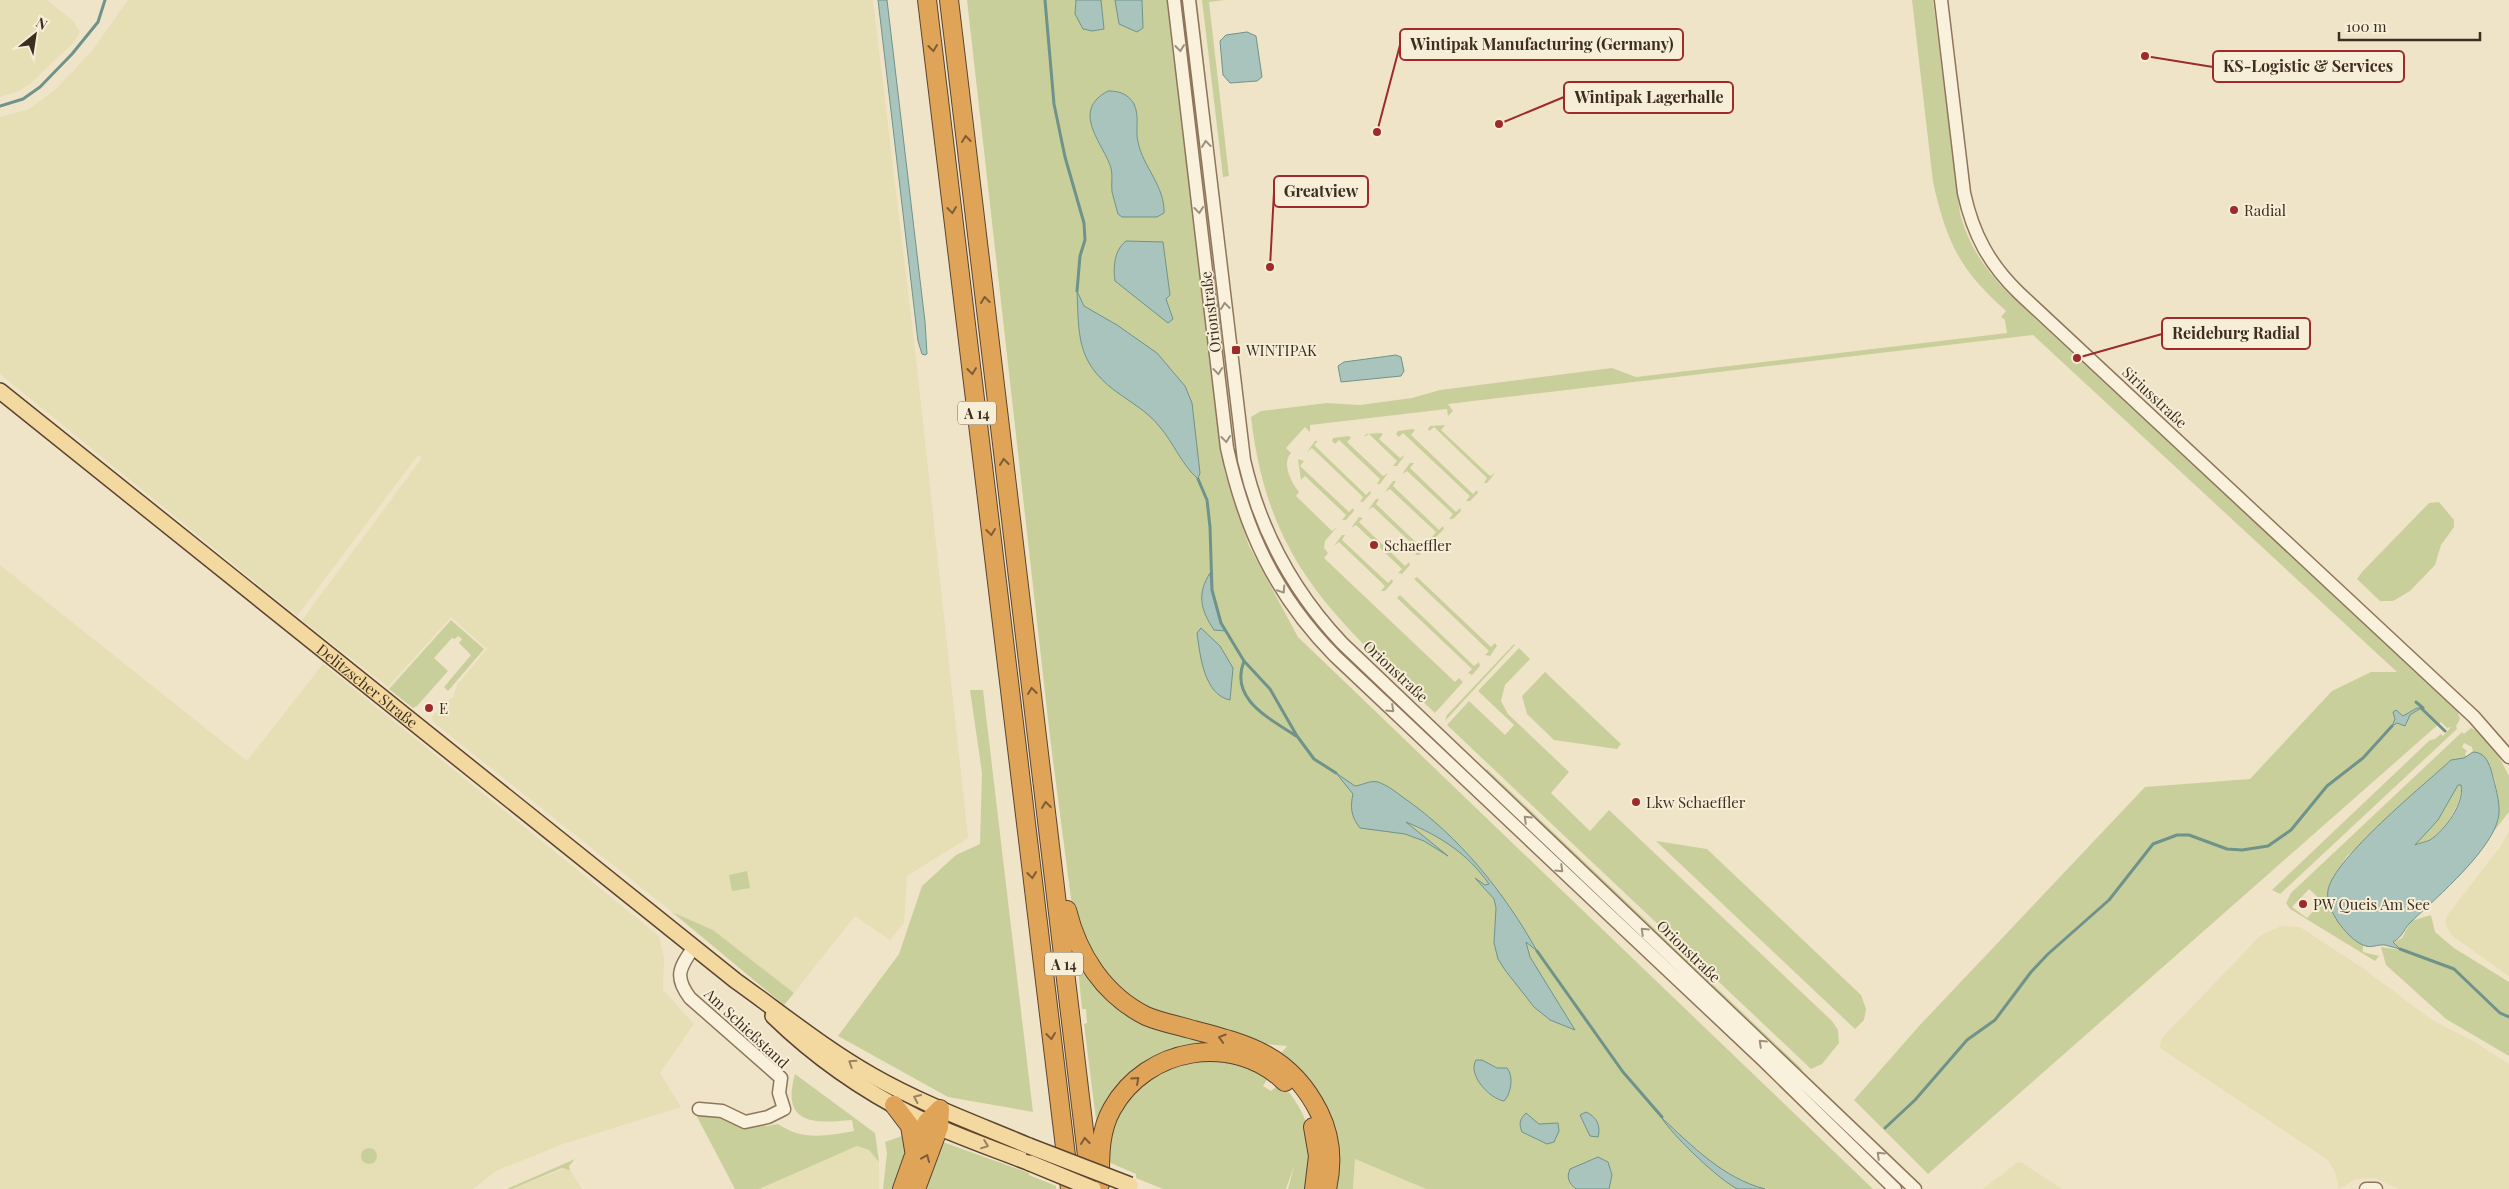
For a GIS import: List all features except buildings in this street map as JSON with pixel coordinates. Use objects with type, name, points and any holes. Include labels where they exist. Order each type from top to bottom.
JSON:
[{"type":"highway","name":"A 14","points":[[927,0],[1070,1189]]},
{"type":"highway","name":"A 14","points":[[949,0],[1092,1189]]},
{"type":"highway","points":[[1049,836],[1071,928],[1092,970],[1104,986],[1146,1016],[1250,1047],[1271,1056],[1287,1069],[1313,1100],[1328,1137],[1331,1156],[1327,1189]]},
{"type":"highway","points":[[1099,1189],[1103,1130],[1112,1108],[1123,1093],[1136,1078],[1163,1062],[1181,1055],[1213,1051],[1248,1058],[1264,1066],[1281,1078],[1300,1099],[1310,1115],[1317,1143],[1317,1169],[1314,1189]]},
{"type":"highway","points":[[894,1105],[910,1126],[914,1138],[914,1151],[902,1189]]},
{"type":"highway","points":[[916,1189],[933,1125],[940,1109]]},
{"type":"highway","points":[[914,1151],[933,1125]]},
{"type":"main road","name":"Delitzscher Straße","points":[[0,391],[736,981]]},
{"type":"main road","points":[[736,981],[821,1058],[894,1105],[933,1125],[1092,1189]]},
{"type":"main road","points":[[736,981],[864,1071],[940,1109],[1134,1187]]},
{"type":"street","name":"Orionstraße","points":[[1174,0],[1227,448],[1239,498],[1255,543],[1267,567],[1298,613],[1330,651],[1770,1067],[1895,1189]]},
{"type":"street","name":"Orionstraße","points":[[1189,0],[1244,460],[1261,520],[1278,557],[1298,591],[1342,643],[1915,1189]]},
{"type":"street","name":"Siriusstraße","points":[[1940,0],[1964,193],[1972,224],[1993,265],[2019,292],[2474,717],[2509,757]]},
{"type":"street","name":"Am Schießstand","points":[[694,947],[680,971],[678,978],[680,985],[690,998],[781,1078],[779,1093],[784,1109],[768,1117],[745,1122],[722,1111],[699,1110]]},
{"type":"street","points":[[2366,1189],[2376,1189]]},
{"type":"shaded area","points":[[0,0],[47,0],[73,21],[80,32],[74,42],[32,82],[19,91],[0,97]]},
{"type":"shaded area","points":[[128,0],[873,0],[916,358],[968,838],[907,876],[904,923],[890,940],[855,916],[794,993],[713,930],[672,912],[433,722],[432,717],[445,702],[453,697],[457,685],[487,649],[451,617],[388,687],[302,620],[422,458],[418,455],[297,616],[0,374],[0,117],[29,109],[55,90],[92,51]]},
{"type":"shaded area","points":[[0,565],[247,761],[323,664],[659,936],[664,958],[663,990],[694,1024],[660,1073],[681,1107],[563,1144],[496,1171],[473,1189],[0,1189]]},
{"type":"shaded area","points":[[2509,831],[2509,976],[2452,936],[2446,925],[2446,917],[2500,847]]},
{"type":"shaded area","points":[[2281,926],[2300,927],[2364,969],[2432,1020],[2475,1042],[2509,1064],[2509,1189],[2399,1189],[2374,1178],[2356,1179],[2339,1189],[2335,1172],[2328,1160],[2160,1048],[2161,1039],[2260,936]]},
{"type":"shaded area","points":[[857,1146],[869,1150],[879,1162],[879,1189],[759,1189]]},
{"type":"shaded area","points":[[1355,1159],[1426,1189],[1353,1189]]},
{"type":"shaded area","points":[[2018,1162],[2022,1163],[2062,1189],[1983,1189]]},
{"type":"shaded area","points":[[566,1168],[570,1170],[582,1189],[512,1189]]},
{"type":"green space","points":[[967,0],[1168,0],[1225,473],[1249,546],[1298,637],[1873,1189],[1426,1189],[1355,1159],[1353,1189],[1329,1189],[1331,1141],[1279,1056],[1287,1046],[1255,1043],[1151,1011],[1104,978],[1073,914],[1050,737]]},
{"type":"green space","points":[[1194,0],[1197,0],[1228,275]]},
{"type":"green space","points":[[1202,0],[1225,0],[1209,2],[1229,176],[1223,177]]},
{"type":"green space","points":[[1912,0],[1933,0],[1960,213],[1972,245],[1991,273],[2006,291],[2457,710],[2460,719],[2456,726],[2457,729],[2280,894],[2272,890],[2430,740],[2435,739],[2441,734],[2443,736],[2451,727],[2447,728],[2441,722],[1928,1174],[1854,1100],[1919,1026],[2145,787],[2250,779],[2332,691],[2371,672],[2397,672],[2033,335],[1448,404],[1453,411],[1448,416],[1447,409],[1310,425],[1310,432],[1305,427],[1286,448],[1291,453],[1288,457],[1287,468],[1293,484],[1299,492],[1296,496],[1332,531],[1337,527],[1325,541],[1324,548],[1328,553],[1324,558],[1455,682],[1459,678],[1463,682],[1435,713],[1366,647],[1337,616],[1312,584],[1290,550],[1273,511],[1260,468],[1251,417],[1261,411],[1327,403],[1360,405],[1412,398],[1440,390],[1612,368],[1636,377],[2007,333],[2005,320],[2001,317],[2006,311],[1977,282],[1957,254],[1938,203],[1933,182]]},
{"type":"green space","points":[[1445,425],[1441,430],[1490,476],[1495,473],[1487,483],[1484,483],[1487,478],[1434,427],[1429,431],[1428,429],[1430,426]]},
{"type":"green space","points":[[1415,430],[1411,435],[1473,494],[1477,490],[1478,493],[1470,501],[1466,501],[1470,496],[1403,433],[1399,437],[1396,434],[1398,431]]},
{"type":"green space","points":[[1381,433],[1383,434],[1379,439],[1400,458],[1405,455],[1397,466],[1393,466],[1397,461],[1369,434],[1364,437],[1366,434]]},
{"type":"green space","points":[[1349,436],[1351,438],[1347,442],[1383,476],[1388,473],[1380,484],[1377,484],[1380,479],[1339,440],[1335,444],[1332,441],[1333,438]]},
{"type":"green space","points":[[1315,441],[1318,441],[1314,445],[1366,495],[1370,491],[1371,493],[1363,502],[1360,502],[1363,497],[1312,448],[1307,452]]},
{"type":"green space","points":[[1298,459],[1304,461],[1300,466],[1349,512],[1353,508],[1354,511],[1346,520],[1342,520],[1346,515],[1305,476],[1301,480]]},
{"type":"green space","points":[[1410,463],[1414,463],[1410,468],[1456,512],[1460,508],[1461,511],[1453,519],[1449,519],[1453,514],[1407,471],[1402,474]]},
{"type":"green space","points":[[1393,481],[1396,481],[1393,486],[1439,530],[1443,526],[1444,529],[1436,537],[1432,537],[1436,532],[1390,489],[1385,492]]},
{"type":"green space","points":[[1376,499],[1379,499],[1376,504],[1422,548],[1426,544],[1427,547],[1419,555],[1415,555],[1419,550],[1373,507],[1368,510]]},
{"type":"green space","points":[[2439,502],[2454,520],[2454,527],[2441,545],[2435,565],[2410,591],[2393,601],[2380,601],[2357,579],[2429,503]]},
{"type":"green space","points":[[1359,517],[1363,518],[1359,522],[1405,566],[1409,562],[1410,565],[1402,574],[1398,573],[1402,569],[1356,525],[1351,528]]},
{"type":"green space","points":[[1342,535],[1345,535],[1342,540],[1388,583],[1392,579],[1393,582],[1385,591],[1381,591],[1385,586],[1339,542],[1334,546]]},
{"type":"green space","points":[[1417,577],[1491,647],[1495,643],[1497,646],[1490,656],[1485,655],[1489,651],[1414,579]]},
{"type":"green space","points":[[1400,595],[1474,666],[1479,662],[1480,666],[1472,675],[1468,673],[1472,669],[1397,598]]},
{"type":"green space","points":[[451,620],[484,649],[448,691],[444,687],[471,655],[459,643],[462,639],[458,636],[455,639],[452,638],[434,658],[448,671],[417,706],[413,708],[389,689]]},
{"type":"green space","points":[[1515,645],[1445,721],[1447,715]]},
{"type":"green space","points":[[1519,648],[1530,659],[1505,685],[1501,701],[1508,714],[1569,772],[1551,793],[1590,831],[1609,810],[1832,1021],[1838,1030],[1839,1043],[1822,1064],[1811,1069],[1447,725],[1469,701],[1505,735],[1514,725],[1478,691]]},
{"type":"green space","points":[[1545,672],[1621,744],[1617,749],[1554,740],[1527,714],[1522,696]]},
{"type":"green space","points":[[970,690],[983,690],[1033,1112],[948,1097],[838,1036],[899,954],[922,886],[956,855],[980,844],[982,773]]},
{"type":"green space","points":[[2471,728],[2478,731],[2497,753],[2509,776],[2509,812],[2494,831],[2498,801],[2492,770],[2481,754],[2473,752],[2472,747],[2464,743],[2462,747],[2467,751],[2465,754],[2467,757],[2347,856],[2332,879],[2328,890],[2355,941],[2363,945],[2363,952],[2379,956],[2375,961],[2290,909],[2286,903],[2291,893],[2462,732],[2464,734]],"holes":[[[2309,889],[2322,901],[2307,918],[2292,907]]]},
{"type":"green space","points":[[1487,769],[1804,1071],[1795,1066],[1484,772]]},
{"type":"green space","points":[[2458,785],[2461,785],[2459,799],[2447,823],[2430,840],[2414,845],[2438,820]]},
{"type":"green space","points":[[1656,841],[1707,849],[1861,995],[1866,1009],[1864,1020],[1855,1029]]},
{"type":"green space","points":[[747,871],[750,888],[732,891],[729,875]]},
{"type":"green space","points":[[672,912],[713,930],[794,993],[784,1005]]},
{"type":"green space","points":[[2431,915],[2435,932],[2454,948],[2509,982],[2509,1056],[2446,1019],[2386,965],[2381,947],[2401,950],[2394,942],[2402,938],[2411,921]]},
{"type":"green space","points":[[1076,948],[1111,996],[1223,1042],[1180,1051],[1097,1128],[1084,1024],[1087,1023],[1086,1009],[1082,1009]]},
{"type":"green space","points":[[1215,1055],[1269,1076],[1263,1086],[1271,1091],[1279,1084],[1291,1095],[1303,1114],[1309,1135],[1308,1189],[1288,1189],[1294,1166],[1286,1189],[1163,1189],[1136,1178],[1136,1174],[1106,1161],[1111,1118],[1149,1073]]},
{"type":"green space","points":[[795,1074],[875,1133],[879,1162],[869,1150],[857,1146],[759,1189],[735,1189],[695,1113],[705,1113],[767,1126],[778,1124],[796,1133],[806,1135],[815,1136],[854,1131],[852,1120],[824,1122],[803,1117],[796,1112],[792,1103]]},
{"type":"green space","points":[[902,1136],[905,1142],[906,1156],[897,1189],[883,1189],[887,1153],[885,1142]]},
{"type":"green space","points":[[940,1141],[1029,1173],[1029,1175],[1056,1186],[1056,1189],[921,1189]]},
{"type":"green space","points":[[369,1148],[377,1156],[369,1164],[361,1156]]},
{"type":"green space","points":[[575,1159],[569,1166],[570,1170],[562,1168],[512,1189],[507,1189]]},
{"type":"water","points":[[878,0],[887,0],[925,322],[927,354],[925,355],[922,354],[918,341]]},
{"type":"water","points":[[1076,0],[1101,0],[1104,29],[1092,31],[1083,29],[1075,14]]},
{"type":"water","points":[[1115,0],[1142,0],[1143,28],[1137,32],[1119,24]]},
{"type":"water","points":[[1247,32],[1256,36],[1262,77],[1257,81],[1230,83],[1223,75],[1220,41],[1226,35]]},
{"type":"water","points":[[1108,91],[1123,94],[1129,98],[1136,109],[1137,137],[1141,151],[1158,185],[1163,203],[1164,213],[1157,217],[1122,217],[1118,214],[1112,192],[1111,168],[1092,128],[1090,118],[1091,108],[1097,99]]},
{"type":"water","points":[[1126,241],[1163,242],[1170,295],[1166,299],[1173,319],[1168,323],[1115,281],[1115,260],[1119,249]]},
{"type":"water","points":[[1077,291],[1084,306],[1117,325],[1157,353],[1185,386],[1192,403],[1200,473],[1198,479],[1187,467],[1154,421],[1144,411],[1114,390],[1092,368],[1082,346],[1078,321]]},
{"type":"water","points":[[1396,355],[1401,357],[1404,371],[1401,376],[1341,382],[1338,366],[1344,362]]},
{"type":"water","points":[[1210,573],[1215,603],[1226,631],[1214,630],[1203,608],[1203,588]]},
{"type":"water","points":[[1201,628],[1220,646],[1233,668],[1230,700],[1221,697],[1214,691],[1205,673],[1197,633]]},
{"type":"water","points":[[2417,708],[2421,708],[2410,715],[2405,726],[2397,723],[2392,726],[2395,719],[2393,712],[2396,710],[2403,716]]},
{"type":"water","points":[[2473,752],[2481,754],[2488,762],[2492,773],[2498,799],[2499,814],[2488,841],[2464,871],[2393,942],[2400,949],[2385,945],[2369,947],[2359,943],[2340,925],[2330,907],[2328,890],[2334,876],[2362,841],[2382,822],[2451,760],[2464,758]],"holes":[[[2458,785],[2461,785],[2460,800],[2453,816],[2436,836],[2415,845],[2438,820]]]},
{"type":"water","points":[[1336,773],[1355,786],[1375,782],[1388,787],[1424,813],[1462,848],[1495,887],[1524,929],[1537,951],[1526,942],[1530,957],[1575,1030],[1550,1020],[1534,1007],[1498,959],[1494,943],[1496,908],[1494,899],[1475,878],[1485,885],[1489,884],[1472,863],[1462,854],[1430,833],[1406,822],[1448,856],[1424,841],[1405,834],[1360,828],[1352,812],[1353,794]]},
{"type":"water","points":[[1476,1060],[1482,1060],[1497,1068],[1507,1068],[1511,1085],[1504,1101],[1492,1096],[1481,1085],[1475,1072]]},
{"type":"water","points":[[1586,1112],[1593,1116],[1597,1122],[1599,1129],[1598,1137],[1590,1136],[1580,1115]]},
{"type":"water","points":[[1526,1113],[1539,1124],[1558,1123],[1559,1131],[1554,1142],[1547,1144],[1522,1132],[1520,1122]]},
{"type":"water","points":[[1662,1118],[1697,1150],[1722,1169],[1750,1184],[1765,1189],[1738,1189],[1730,1185],[1697,1157],[1675,1135]]},
{"type":"water","points":[[1598,1157],[1608,1162],[1612,1175],[1609,1189],[1576,1189],[1569,1180],[1570,1169]]},
{"type":"waterway","points":[[0,106],[23,99],[40,87],[72,54],[98,22],[105,0]]},
{"type":"waterway","points":[[1045,0],[1054,104],[1065,157],[1084,223],[1085,240],[1080,256],[1077,291]]},
{"type":"waterway","points":[[1198,479],[1207,500],[1212,590],[1221,623],[1244,661],[1270,689],[1297,736],[1314,759],[1336,773]]},
{"type":"waterway","points":[[1244,661],[1241,674],[1242,686],[1247,697],[1254,706],[1274,722],[1296,736]]},
{"type":"waterway","points":[[2416,702],[2423,708]]},
{"type":"waterway","points":[[2421,708],[2445,731]]},
{"type":"waterway","points":[[1885,1128],[1915,1100],[1967,1040],[1995,1020],[2031,972],[2048,954],[2109,900],[2153,844],[2177,835],[2189,835],[2227,849],[2242,850],[2268,846],[2291,830],[2327,786],[2363,758],[2392,726]]},
{"type":"waterway","points":[[2400,949],[2454,969],[2500,1013],[2509,1017]]},
{"type":"waterway","points":[[1537,951],[1623,1072],[1662,1117]]},
{"type":"place","name":"KS-Logistic & Services","points":[[2145,56]]},
{"type":"place","name":"Wintipak Lagerhalle","points":[[1499,124]]},
{"type":"place","name":"Wintipak Manufacturing (Germany)","points":[[1377,132]]},
{"type":"place","name":"Radial","points":[[2234,210]]},
{"type":"place","name":"Greatview","points":[[1270,267]]},
{"type":"place","name":"WINTIPAK","points":[[1236,350]]},
{"type":"place","name":"Reideburg Radial","points":[[2077,358]]},
{"type":"place","name":"Schaeffler","points":[[1374,545]]},
{"type":"place","name":"E","points":[[429,708]]},
{"type":"place","name":"Lkw Schaeffler","points":[[1636,802]]},
{"type":"place","name":"PW Queis Am See","points":[[2303,904]]}]
